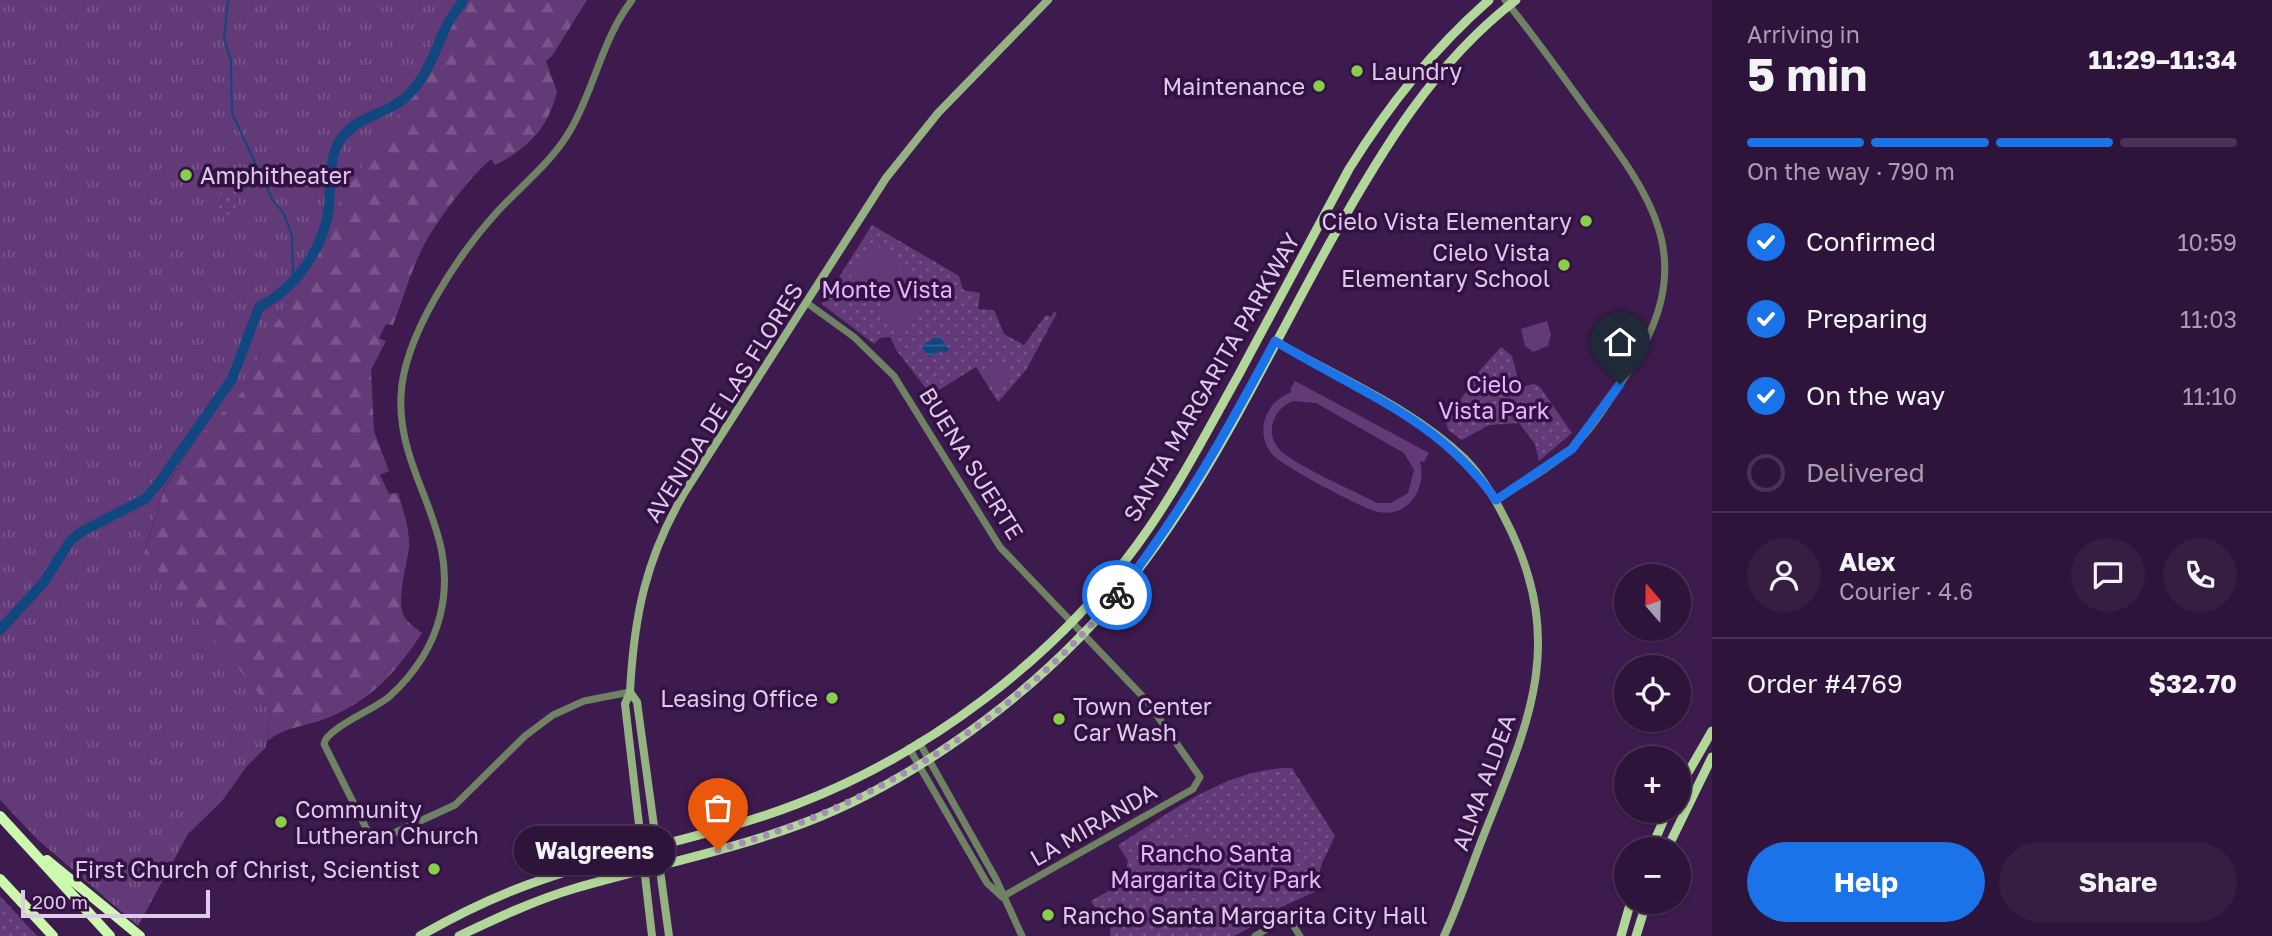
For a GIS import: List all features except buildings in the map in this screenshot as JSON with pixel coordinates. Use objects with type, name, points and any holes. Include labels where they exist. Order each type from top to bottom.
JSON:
[{"type":"highway","points":[[0,816],[110,936]]},
{"type":"highway","points":[[21,838],[140,936]]},
{"type":"highway","points":[[0,879],[53,936]]},
{"type":"main road","name":"AVENIDA DE LAS FLORES","points":[[652,936],[625,704],[630,692],[638,607],[662,535],[686,490],[886,178],[912,145],[1048,0]]},
{"type":"main road","name":"SANTA MARGARITA PARKWAY","points":[[420,936],[462,914],[542,879],[658,848],[797,804],[836,787],[909,748],[985,697],[1071,621],[1138,544],[1178,483],[1377,123],[1411,79],[1461,24],[1489,0]]},
{"type":"main road","name":"SANTA MARGARITA PARKWAY","points":[[459,936],[522,906],[737,845],[804,823],[848,803],[970,730],[1083,635],[1158,542],[1182,506],[1393,135],[1439,72],[1510,2]]},
{"type":"main road","name":"ALMA ALDEA","points":[[1275,341],[1366,390],[1432,432],[1464,459],[1496,500],[1525,563],[1533,590],[1538,634],[1535,686],[1528,722],[1444,936]]},
{"type":"main road","name":"AVENIDA DE LAS FLORES","points":[[630,692],[637,702],[669,936]]},
{"type":"main road","points":[[1691,767],[1712,731]]},
{"type":"main road","points":[[1673,837],[1712,757]]},
{"type":"main road","points":[[1621,936],[1627,914]]},
{"type":"main road","points":[[1636,936],[1643,914]]},
{"type":"street","points":[[630,692],[584,701],[556,713],[525,736],[455,805],[390,836],[376,838],[369,834],[325,749],[324,739],[330,732],[381,704],[404,683],[428,648],[440,616],[445,580],[443,551],[434,516],[407,448],[401,418],[402,377],[412,342],[430,309],[485,226],[543,165],[571,130],[606,44],[632,0]]},
{"type":"street","points":[[1496,500],[1572,449],[1605,406],[1650,337],[1661,303],[1665,271],[1658,220],[1648,197],[1510,2]]},
{"type":"street","name":"BUENA SUERTE","points":[[807,303],[854,337],[894,376],[983,525],[1017,568],[1147,701],[1197,771],[1199,781]]},
{"type":"street","points":[[919,742],[923,760],[987,883],[1002,897],[1022,936]]},
{"type":"street","points":[[909,748],[923,760]]},
{"type":"street","name":"LA MIRANDA","points":[[1002,897],[1193,789],[1199,781]]},
{"type":"street","points":[[1255,936],[1288,917],[1300,936]]},
{"type":"green space","points":[[0,0],[467,0],[426,62],[395,120],[342,196],[303,278],[274,326],[241,393],[195,441],[164,489],[144,552],[271,709],[266,747],[247,766],[222,801],[188,834],[138,926],[37,839],[0,800]]},
{"type":"green space","points":[[467,0],[587,0],[552,56],[546,61],[557,92],[542,127],[526,145],[506,159],[495,165],[491,159],[453,201],[422,249],[393,325],[386,324],[379,338],[386,341],[371,370],[374,431],[389,471],[380,475],[389,494],[398,493],[406,520],[409,547],[401,594],[402,611],[405,618],[422,633],[402,662],[367,696],[339,713],[288,730],[267,741],[271,709],[144,553],[164,490],[195,441],[241,393],[274,326],[303,278],[342,196],[395,120],[426,62]]},
{"type":"green space","points":[[230,183],[239,191],[238,212],[227,217],[211,203]]},
{"type":"green space","name":"Monte Vista","points":[[872,225],[959,276],[963,290],[980,293],[978,309],[994,310],[1004,334],[1024,345],[1046,315],[1051,317],[1054,312],[1057,313],[1026,370],[998,402],[976,367],[931,395],[897,351],[890,337],[880,338],[874,344],[822,304]]},
{"type":"green space","points":[[875,245],[903,266],[872,307],[844,286]]},
{"type":"green space","points":[[908,269],[936,290],[905,331],[877,310]]},
{"type":"green space","points":[[1547,321],[1551,334],[1548,346],[1533,352],[1525,346],[1521,329]]},
{"type":"green space","name":"Cielo Vista Park","points":[[1501,347],[1512,356],[1520,387],[1534,384],[1540,387],[1572,433],[1539,461],[1535,444],[1519,423],[1489,425],[1462,440],[1448,430],[1446,422],[1481,369]]},
{"type":"green space","points":[[996,361],[1011,382],[998,392],[982,370]]},
{"type":"green space","points":[[1295,381],[1429,453],[1424,462],[1420,461],[1421,481],[1418,491],[1407,506],[1389,513],[1378,512],[1324,487],[1274,456],[1264,438],[1265,419],[1275,403],[1292,392],[1290,390]],"holes":[[[1293,401],[1316,403],[1404,453],[1414,470],[1408,493],[1391,503],[1377,503],[1311,470],[1280,450],[1272,436],[1273,422],[1280,410]]]},
{"type":"green space","name":"Rancho Santa Margarita City Park","points":[[1292,768],[1335,836],[1322,863],[1314,892],[1264,915],[1266,919],[1234,936],[1110,936],[1111,925],[1103,921],[1091,901],[1122,883],[1128,861],[1118,845],[1179,806],[1223,783],[1268,770]]},
{"type":"green space","points":[[1199,830],[1205,831],[1212,842],[1211,848],[1180,866],[1175,865],[1168,852],[1170,846]]},
{"type":"green space","points":[[0,896],[37,936],[0,936]]},
{"type":"water","points":[[939,335],[950,350],[943,353],[940,351],[929,357],[921,346]]},
{"type":"waterway","points":[[228,0],[224,38],[231,61],[232,113],[272,199],[284,214],[292,236],[293,277]]},
{"type":"waterway","points":[[0,630],[44,582],[70,541],[81,532],[145,499],[161,480],[232,379],[259,307],[285,289],[315,251],[326,221],[332,163],[341,139],[356,125],[407,96],[430,63],[448,23],[463,0]]},
{"type":"way so far","points":[[718,850],[821,816],[881,786],[928,758],[970,730],[1059,658],[1117,595]]},
{"type":"place","name":"Laundry","points":[[1357,71]]},
{"type":"place","name":"Maintenance","points":[[1319,86]]},
{"type":"place","name":"Amphitheater","points":[[186,175]]},
{"type":"place","name":"Cielo Vista Elementary","points":[[1586,221]]},
{"type":"place","name":"Cielo Vista Elementary School","points":[[1564,265]]},
{"type":"place","name":"Leasing Office","points":[[832,698]]},
{"type":"place","name":"Town Center Car Wash","points":[[1059,719]]},
{"type":"place","name":"Community Lutheran Church","points":[[281,822]]},
{"type":"place","name":"Walgreens","points":[[718,850]]},
{"type":"place","name":"First Church of Christ, Scientist","points":[[434,869]]},
{"type":"place","name":"Rancho Santa Margarita City Hall","points":[[1048,915]]},
{"type":"route","points":[[1117,595],[1158,542],[1189,495],[1275,341],[1366,390],[1432,432],[1464,459],[1496,500],[1572,449],[1620,384]]}]
